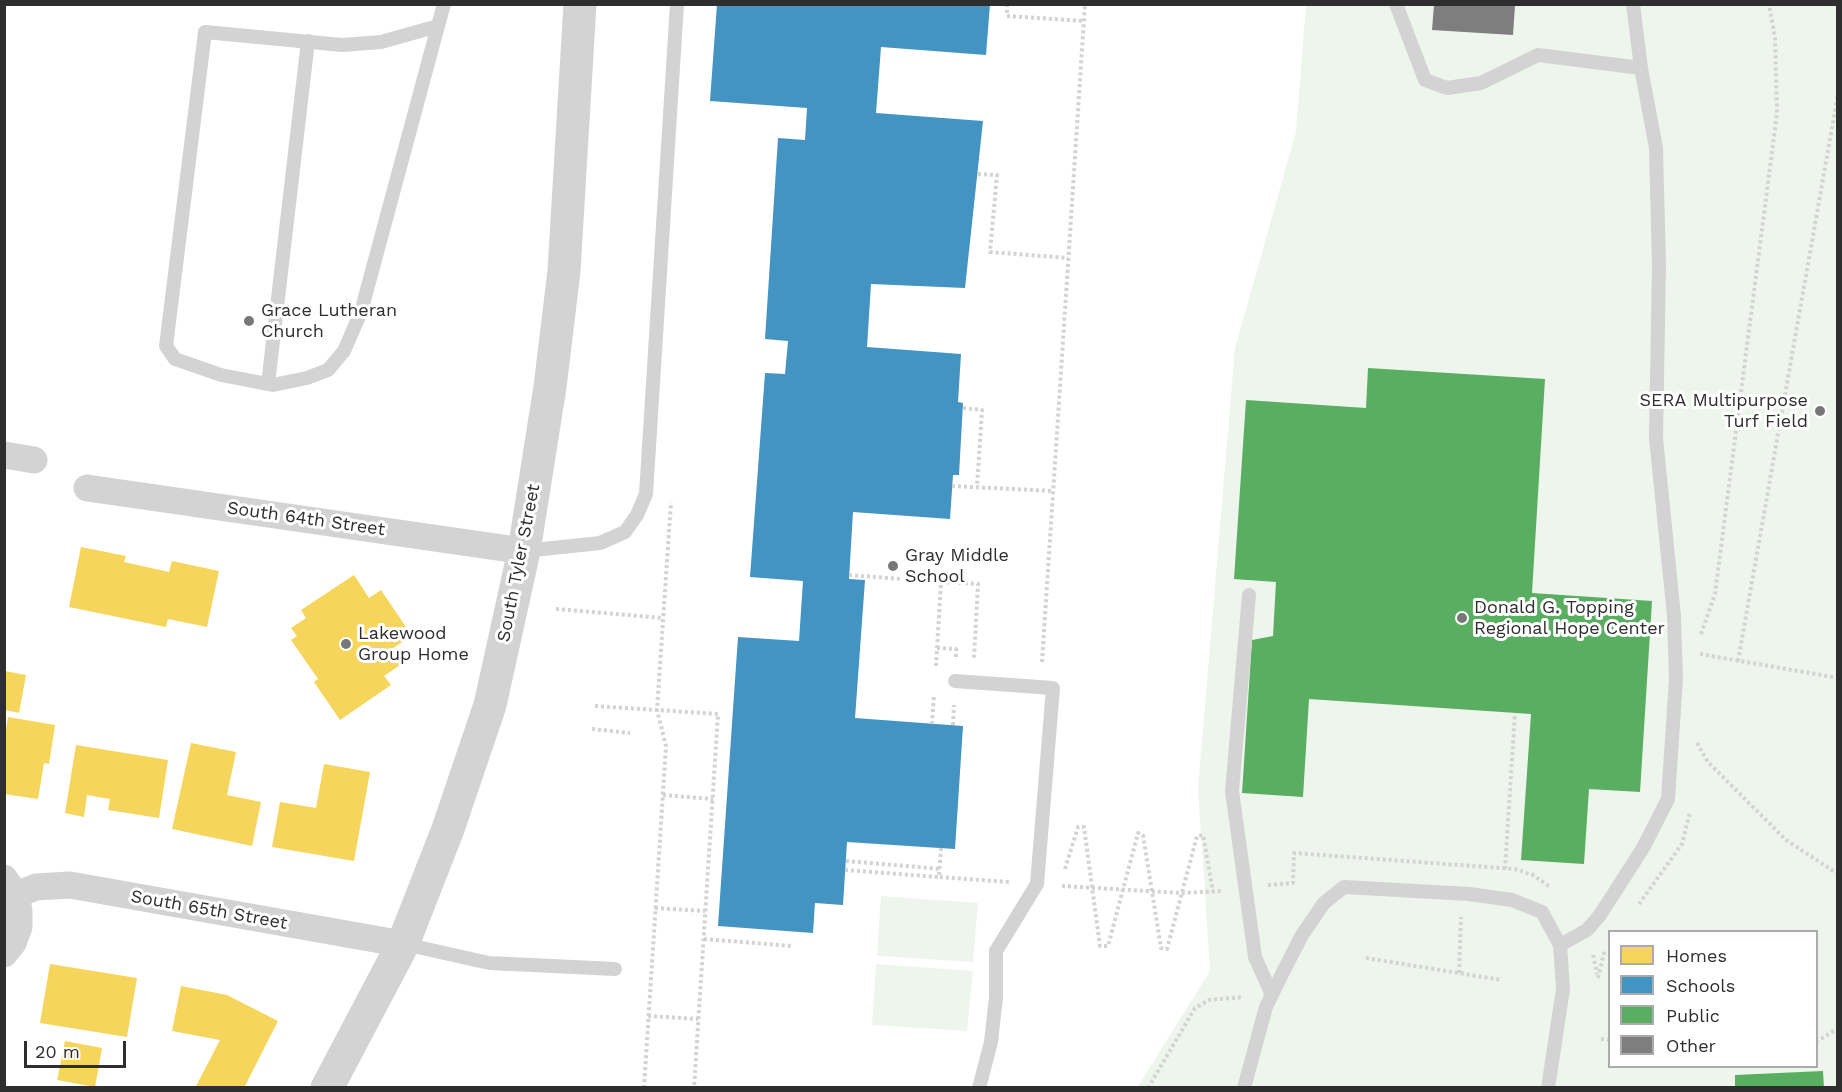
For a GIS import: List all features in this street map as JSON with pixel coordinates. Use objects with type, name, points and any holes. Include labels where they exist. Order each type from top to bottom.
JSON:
[{"type":"street","name":"South Tyler Street","points":[[327,1088],[403,944],[447,830],[490,705],[524,551],[550,387],[564,271],[580,4]]},
{"type":"street","points":[[4,455],[34,460]]},
{"type":"street","name":"South 64th Street","points":[[87,488],[524,551]]},
{"type":"street","name":"South 65th Street","points":[[4,954],[14,943],[19,927],[20,911],[10,887],[70,885],[403,944]]},
{"type":"lane","points":[[438,26],[381,42],[342,45],[205,32],[166,346],[175,359],[221,375],[268,384],[307,378],[328,370],[344,351],[361,312],[444,4]]},
{"type":"lane","points":[[524,551],[600,543],[625,532],[637,515],[645,494],[677,4]]},
{"type":"lane","points":[[1396,4],[1425,80],[1447,87],[1481,83],[1538,55],[1641,68]]},
{"type":"lane","points":[[1560,945],[1587,930],[1600,915],[1643,848],[1668,799],[1676,679],[1674,616],[1656,438],[1659,264],[1656,148],[1641,68],[1633,4]]},
{"type":"lane","points":[[268,384],[308,41]]},
{"type":"lane","points":[[1249,595],[1232,791],[1255,957],[1272,995]]},
{"type":"lane","points":[[955,681],[1053,688],[1037,884],[996,951],[996,997],[991,1042],[979,1088]]},
{"type":"lane","points":[[1244,1088],[1253,1051],[1272,995],[1302,935],[1324,903],[1344,887],[1439,892],[1512,900],[1542,912],[1560,945],[1563,989],[1548,1088]]},
{"type":"lane","points":[[403,944],[489,963],[615,969]]},
{"type":"path","points":[[1007,4],[1007,16],[1084,21]]},
{"type":"path","points":[[1040,687],[1085,4]]},
{"type":"path","points":[[1699,666],[1702,627],[1716,594],[1777,113],[1775,38],[1769,4]]},
{"type":"path","points":[[1738,661],[1838,94]]},
{"type":"path","points":[[978,174],[996,176],[990,252],[1068,258]]},
{"type":"path","points":[[963,408],[982,410],[977,487]]},
{"type":"path","points":[[952,486],[1053,492]]},
{"type":"path","points":[[849,575],[978,584],[972,683]]},
{"type":"path","points":[[936,669],[941,582]]},
{"type":"path","points":[[556,609],[663,618]]},
{"type":"path","points":[[937,648],[956,649]]},
{"type":"path","points":[[1700,654],[1838,678]]},
{"type":"path","points":[[932,724],[934,691]]},
{"type":"path","points":[[595,706],[718,714],[694,1088]]},
{"type":"path","points":[[644,1088],[666,746],[657,710]]},
{"type":"path","points":[[953,713],[953,725]]},
{"type":"path","points":[[1505,869],[1515,713]]},
{"type":"path","points":[[592,729],[630,733]]},
{"type":"path","points":[[1694,737],[1708,762],[1786,840],[1838,874]]},
{"type":"path","points":[[663,795],[713,799]]},
{"type":"path","points":[[1060,886],[1078,827],[1084,827],[1100,946],[1108,946],[1138,833],[1143,835],[1161,948],[1167,949],[1197,836],[1203,836],[1212,892]]},
{"type":"path","points":[[939,877],[941,848]]},
{"type":"path","points":[[846,861],[940,868]]},
{"type":"path","points":[[845,870],[1060,886],[1181,892],[1222,891]]},
{"type":"path","points":[[655,908],[706,911]]},
{"type":"path","points":[[1459,973],[1462,914]]},
{"type":"path","points":[[704,939],[792,946]]},
{"type":"path","points":[[1592,950],[1598,978],[1603,952],[1608,944]]},
{"type":"path","points":[[1366,958],[1502,980]]},
{"type":"path","points":[[1148,1088],[1195,1008],[1209,1000],[1272,995]]},
{"type":"path","points":[[648,1016],[698,1019]]},
{"type":"path","points":[[1818,1041],[1838,1028]]},
{"type":"path","points":[[1601,1039],[1608,1040]]},
{"type":"shaded area","points":[[1306,5],[1837,5],[1837,1087],[1137,1088],[1210,971],[1198,788],[1235,348],[1296,132]]},
{"type":"shaded area","points":[[881,896],[978,903],[973,962],[877,956]]},
{"type":"shaded area","points":[[876,964],[973,971],[967,1031],[872,1025]]},
{"type":"building: Homes","points":[[81,547],[126,556],[124,562],[169,572],[172,561],[219,571],[207,627],[168,619],[166,627],[69,607]]},
{"type":"building: Homes","name":"Lakewood Group Home","points":[[354,575],[369,598],[381,590],[412,636],[393,648],[403,663],[384,676],[391,685],[340,720],[314,682],[318,679],[291,640],[297,636],[291,628],[306,618],[301,610]]},
{"type":"building: Homes","points":[[5,671],[26,675],[19,713],[5,710]]},
{"type":"building: Homes","points":[[8,717],[55,725],[49,764],[44,763],[38,799],[4,794],[4,740]]},
{"type":"building: Homes","points":[[191,743],[236,752],[227,795],[261,802],[252,846],[172,829]]},
{"type":"building: Homes","points":[[76,745],[168,760],[159,818],[108,810],[110,799],[87,795],[84,817],[65,813]]},
{"type":"building: Homes","points":[[324,764],[370,772],[354,861],[272,847],[280,802],[316,808]]},
{"type":"building: Homes","points":[[50,964],[137,978],[127,1037],[40,1023]]},
{"type":"building: Homes","points":[[181,986],[227,995],[278,1021],[244,1088],[195,1088],[220,1040],[172,1031]]},
{"type":"building: Homes","points":[[65,1041],[102,1048],[95,1087],[57,1080]]},
{"type":"building: Schools","name":"Gray Middle School","points":[[717,4],[990,4],[986,55],[881,47],[876,113],[983,121],[965,288],[871,284],[867,347],[961,354],[958,402],[963,403],[959,475],[953,475],[950,519],[853,512],[849,579],[865,580],[855,718],[963,726],[955,849],[847,842],[843,905],[815,903],[813,933],[718,926],[738,637],[799,641],[803,581],[750,577],[765,373],[785,374],[788,341],[765,339],[778,138],[805,140],[807,108],[710,101]]},
{"type":"building: Public","name":"Donald G. Topping Regional Hope Center","points":[[1368,368],[1545,379],[1532,593],[1652,601],[1640,792],[1589,789],[1584,864],[1521,860],[1531,714],[1309,699],[1303,797],[1242,793],[1252,640],[1273,636],[1276,582],[1234,579],[1246,400],[1366,408]]},
{"type":"building: Public","points":[[1823,1071],[1824,1088],[1735,1088],[1735,1075]]},
{"type":"building: Other","points":[[1434,5],[1515,5],[1513,35],[1432,30]]},
{"type":"place","name":"Grace Lutheran Church","points":[[249,321]]},
{"type":"place","name":"SERA Multipurpose Turf Field","points":[[1820,411]]},
{"type":"place","name":"Gray Middle School","points":[[893,566]]},
{"type":"place","name":"Donald G. Topping Regional Hope Center","points":[[1462,618]]},
{"type":"place","name":"Lakewood Group Home","points":[[346,644]]}]
